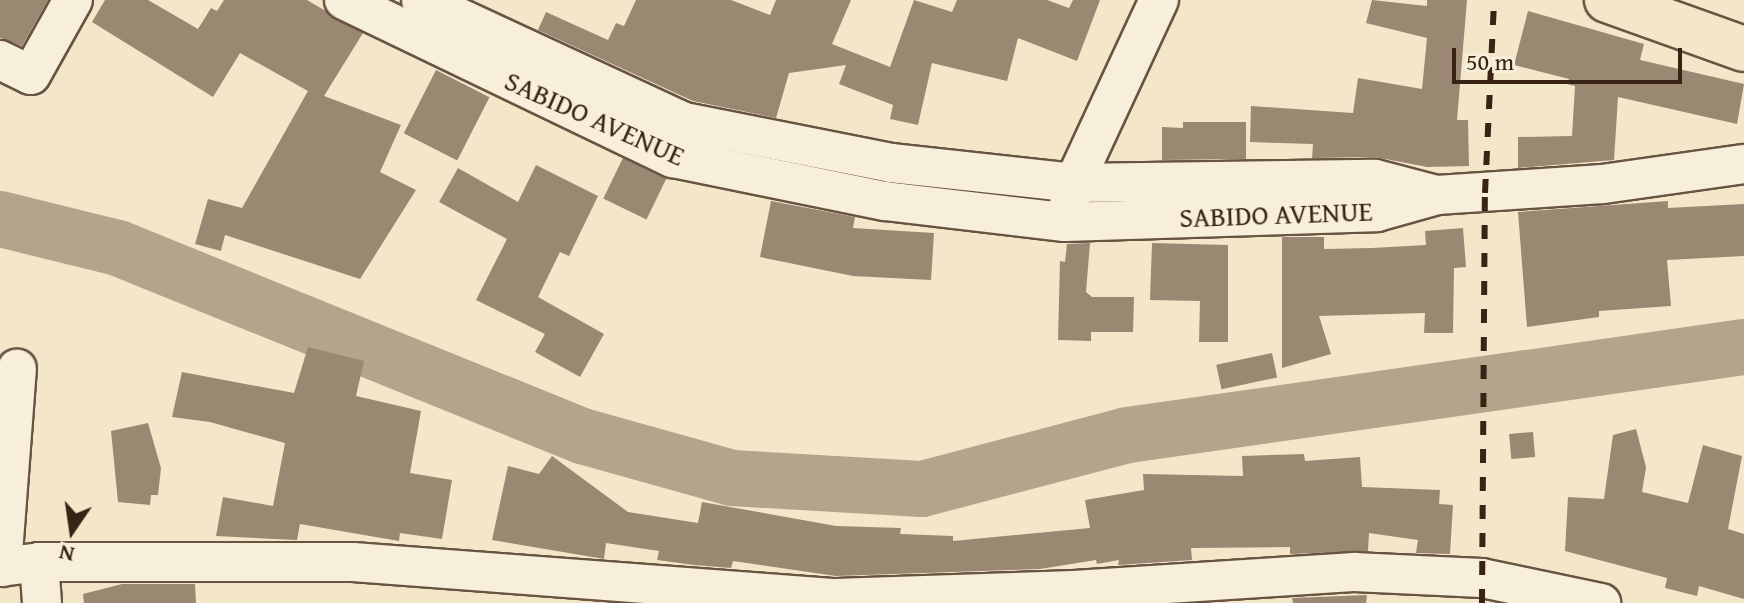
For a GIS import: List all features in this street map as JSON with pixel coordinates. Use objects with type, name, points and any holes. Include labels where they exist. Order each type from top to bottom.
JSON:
[{"type":"main road","points":[[1607,0],[1744,49]]},
{"type":"street","points":[[0,60],[31,75],[73,0]]},
{"type":"street","name":"SABIDO AVENUE","points":[[344,0],[410,9],[684,122],[891,163],[1074,183],[1375,179],[1437,195]]},
{"type":"street","points":[[1065,222],[1074,183],[1159,0]]},
{"type":"street","name":"SABIDO AVENUE","points":[[410,9],[673,158],[885,201],[1065,222],[1377,212],[1437,195]]},
{"type":"street","points":[[673,158],[684,122]]},
{"type":"street","points":[[885,201],[891,163]]},
{"type":"street","points":[[1437,195],[1603,184],[1744,164]]},
{"type":"street","points":[[17,369],[1,567],[39,562],[353,562],[836,600],[1074,590],[1354,572],[1482,578],[1601,603]]},
{"type":"street","points":[[39,562],[42,603]]},
{"type":"building","points":[[0,0],[48,0],[22,46],[0,38]]},
{"type":"building","points":[[105,0],[148,0],[198,29],[211,8],[217,11],[224,0],[307,0],[363,33],[324,96],[401,125],[380,172],[416,190],[360,279],[225,235],[221,251],[195,244],[208,199],[242,208],[308,91],[240,53],[213,97],[92,22]]},
{"type":"building","points":[[636,0],[731,0],[770,15],[776,0],[851,0],[832,44],[890,67],[914,0],[952,12],[957,0],[1047,0],[1069,8],[1073,0],[1100,0],[1077,61],[1018,38],[1007,81],[932,63],[918,125],[890,119],[893,105],[839,84],[846,65],[789,73],[776,118],[693,101],[538,30],[546,12],[608,40],[616,23],[624,26]]},
{"type":"building","points":[[1372,0],[1427,6],[1427,0],[1467,0],[1457,120],[1468,120],[1469,166],[1427,167],[1375,157],[1312,158],[1313,144],[1250,142],[1251,106],[1353,113],[1358,78],[1422,89],[1427,38],[1366,23]]},
{"type":"building","points":[[1528,11],[1644,44],[1640,60],[1744,84],[1737,124],[1618,97],[1614,160],[1518,168],[1518,137],[1572,136],[1575,86],[1567,84],[1569,79],[1514,65]]},
{"type":"building","points":[[436,70],[489,97],[457,161],[404,133]]},
{"type":"building","points":[[1183,122],[1246,122],[1246,159],[1162,160],[1162,127],[1183,128]]},
{"type":"building","points":[[623,158],[666,179],[646,219],[603,198]]},
{"type":"building","points":[[536,165],[598,196],[569,256],[560,252],[538,297],[604,334],[580,377],[535,352],[545,334],[476,300],[507,239],[439,202],[458,168],[518,202]]},
{"type":"building","points":[[771,201],[855,217],[853,228],[934,233],[931,280],[853,276],[760,257]]},
{"type":"building","points":[[1668,201],[1668,208],[1744,204],[1744,256],[1667,260],[1671,306],[1599,311],[1599,317],[1527,327],[1518,212]]},
{"type":"building","points":[[1463,228],[1466,267],[1454,268],[1453,333],[1424,333],[1425,313],[1319,316],[1331,354],[1282,368],[1282,237],[1324,237],[1324,249],[1372,248],[1426,245],[1425,231]]},
{"type":"building","points":[[1090,243],[1086,292],[1092,297],[1134,297],[1133,332],[1091,332],[1091,341],[1058,340],[1060,261],[1065,262],[1067,244]]},
{"type":"building","points":[[1152,243],[1228,245],[1228,342],[1199,342],[1200,301],[1150,300]]},
{"type":"building","points":[[308,347],[364,361],[356,396],[421,411],[410,473],[452,480],[442,539],[400,533],[399,541],[300,524],[297,540],[216,536],[223,497],[273,506],[285,443],[210,422],[172,417],[182,372],[294,393]]},
{"type":"building","points":[[1272,353],[1277,377],[1221,389],[1216,365]]},
{"type":"building","points":[[148,423],[161,468],[158,495],[151,495],[150,505],[118,502],[111,431]]},
{"type":"building","points":[[1636,429],[1646,467],[1642,492],[1688,503],[1703,445],[1742,456],[1728,529],[1744,534],[1744,599],[1699,586],[1697,596],[1665,588],[1667,578],[1565,551],[1568,497],[1604,499],[1613,435]]},
{"type":"building","points":[[1533,432],[1535,457],[1511,459],[1509,434]]},
{"type":"building","points":[[1304,454],[1305,461],[1360,457],[1362,487],[1440,490],[1439,504],[1453,505],[1450,554],[1416,553],[1418,540],[1369,533],[1368,551],[1290,554],[1290,547],[1191,548],[1192,560],[1118,565],[1119,560],[1097,564],[1096,560],[1040,569],[836,576],[733,561],[731,568],[657,560],[659,551],[606,543],[604,559],[492,540],[508,466],[539,474],[552,456],[628,512],[698,523],[702,502],[836,526],[901,528],[900,534],[953,536],[953,541],[1090,528],[1085,500],[1144,490],[1143,474],[1243,476],[1242,456]]},
{"type":"building","points":[[122,584],[195,584],[196,603],[84,603],[83,594]]},
{"type":"building","points":[[1367,595],[1366,603],[1293,603],[1292,598]]},
{"type":"waterway","points":[[0,219],[118,248],[582,436],[732,478],[922,489],[1128,435],[1744,347]]},
{"type":"railway","points":[[1482,603],[1485,193],[1494,0]]}]
